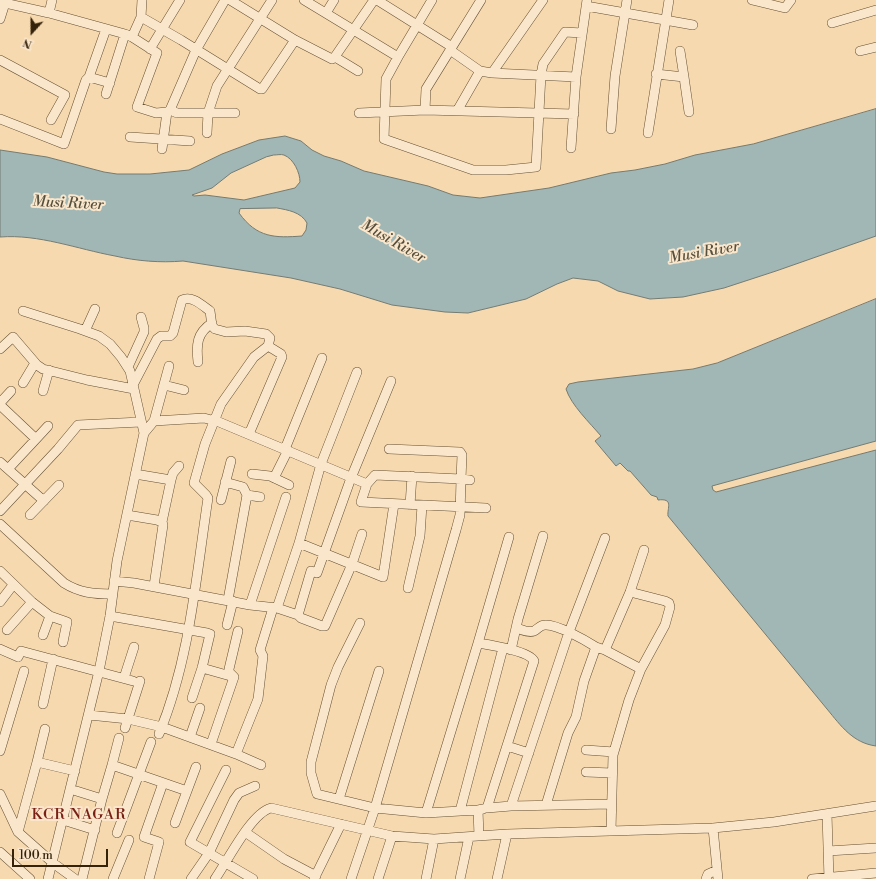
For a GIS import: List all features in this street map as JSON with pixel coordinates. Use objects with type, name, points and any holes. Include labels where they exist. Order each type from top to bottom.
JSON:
[{"type":"street","points":[[49,13],[52,0]]},
{"type":"street","points":[[106,94],[129,35],[141,18],[142,0]]},
{"type":"street","points":[[150,49],[180,0]]},
{"type":"street","points":[[162,150],[168,111],[196,50],[224,0]]},
{"type":"street","points":[[230,0],[295,40],[332,59],[379,1],[451,48],[480,71],[492,73],[576,77]]},
{"type":"street","points":[[207,134],[208,113],[217,86],[272,0]]},
{"type":"street","points":[[304,0],[398,57]]},
{"type":"street","points":[[326,13],[334,0]]},
{"type":"street","points":[[432,0],[416,25],[386,79],[384,139],[473,170],[506,170],[536,167],[538,112],[543,64],[565,32],[582,33]]},
{"type":"street","points":[[425,110],[426,89],[480,0]]},
{"type":"street","points":[[492,73],[543,0]]},
{"type":"street","points":[[611,129],[615,76],[627,0]]},
{"type":"street","points":[[648,133],[656,74],[669,0]]},
{"type":"street","points":[[753,0],[785,8],[791,0]]},
{"type":"street","points":[[0,19],[4,1],[129,35],[157,54],[137,107],[156,113],[168,111],[176,113],[235,113]]},
{"type":"street","points":[[571,148],[576,77],[587,3],[625,13],[693,25]]},
{"type":"street","points":[[832,23],[876,10]]},
{"type":"street","points":[[141,18],[162,29],[257,88],[262,89],[295,40]]},
{"type":"street","points":[[0,118],[64,144],[86,80],[89,78],[106,29]]},
{"type":"street","points":[[860,51],[876,47]]},
{"type":"street","points":[[680,51],[689,112]]},
{"type":"street","points":[[335,57],[358,71]]},
{"type":"street","points":[[0,60],[65,95],[52,120]]},
{"type":"street","points":[[457,111],[480,71]]},
{"type":"street","points":[[656,74],[684,77]]},
{"type":"street","points":[[89,78],[110,83]]},
{"type":"street","points":[[360,113],[425,110],[574,114]]},
{"type":"street","points":[[130,138],[190,142]]},
{"type":"street","points":[[134,387],[157,339],[161,336],[170,336],[173,333],[182,300],[186,298],[191,299],[210,311],[212,323],[215,329],[226,332],[245,331],[266,334],[270,338],[268,346],[254,357],[224,399],[205,444],[194,483],[208,498],[189,630],[179,673],[160,730]]},
{"type":"street","points":[[85,331],[95,309]]},
{"type":"street","points":[[23,311],[99,336],[110,344],[128,367],[144,433]]},
{"type":"street","points":[[128,367],[144,332],[141,317]]},
{"type":"street","points":[[198,362],[198,339],[201,333],[212,323]]},
{"type":"street","points":[[0,349],[13,337],[35,363],[44,369],[87,380],[134,387]]},
{"type":"street","points":[[249,434],[282,357],[281,354],[268,346]]},
{"type":"street","points":[[274,478],[322,358]]},
{"type":"street","points":[[23,383],[35,363]]},
{"type":"street","points":[[48,879],[99,671],[110,616],[114,581],[144,433],[154,421],[169,366]]},
{"type":"street","points":[[43,391],[49,370]]},
{"type":"street","points":[[236,754],[258,699],[263,656],[260,650],[299,544],[321,464],[357,372]]},
{"type":"street","points":[[298,615],[312,571],[317,573],[351,478],[391,382]]},
{"type":"street","points":[[164,385],[184,390]]},
{"type":"street","points":[[11,391],[0,404],[36,439]]},
{"type":"street","points":[[154,421],[204,418],[215,420],[367,484]]},
{"type":"street","points":[[0,511],[58,450],[78,425],[141,422]]},
{"type":"street","points":[[8,469],[48,426]]},
{"type":"street","points":[[351,879],[374,810],[456,530],[465,479],[462,454],[460,452],[389,449]]},
{"type":"street","points":[[221,500],[231,461]]},
{"type":"street","points":[[0,462],[44,501]]},
{"type":"street","points":[[154,586],[163,525],[162,522],[171,480],[173,473],[178,466]]},
{"type":"street","points":[[135,474],[171,480]]},
{"type":"street","points":[[252,474],[274,478],[289,484]]},
{"type":"street","points":[[465,479],[375,475],[367,484],[361,502],[486,508]]},
{"type":"street","points":[[410,505],[412,476]]},
{"type":"street","points":[[225,482],[243,487],[247,495],[227,625]]},
{"type":"street","points":[[30,515],[59,485]]},
{"type":"street","points":[[247,495],[260,497]]},
{"type":"street","points":[[250,605],[286,497]]},
{"type":"street","points":[[299,544],[383,577],[394,504]]},
{"type":"street","points":[[408,588],[420,536],[422,505]]},
{"type":"street","points":[[127,515],[162,522]]},
{"type":"street","points":[[0,524],[64,583],[74,590],[112,594]]},
{"type":"street","points":[[114,581],[154,586],[250,605],[275,608],[298,615],[301,618],[325,626],[352,564],[362,534]]},
{"type":"street","points":[[460,811],[507,649],[516,628],[543,536]]},
{"type":"street","points":[[426,813],[509,537]]},
{"type":"street","points":[[511,806],[569,632],[605,538]]},
{"type":"street","points":[[546,805],[568,734],[576,717],[584,682],[630,592],[644,550]]},
{"type":"street","points":[[0,571],[13,585],[50,616],[68,622],[63,642]]},
{"type":"street","points":[[0,602],[13,585]]},
{"type":"street","points":[[611,831],[612,773],[614,752],[629,700],[641,669],[665,625],[670,607],[669,603],[665,601],[630,592]]},
{"type":"street","points":[[7,630],[32,602]]},
{"type":"street","points":[[43,634],[50,616]]},
{"type":"street","points":[[110,616],[210,634],[202,668],[192,698]]},
{"type":"street","points":[[360,623],[338,667],[331,685],[311,762],[311,773],[316,794],[339,799],[374,810],[426,813],[481,811],[511,806],[546,805],[612,807]]},
{"type":"street","points":[[516,628],[527,632],[535,631],[539,626],[544,625],[569,632],[641,669]]},
{"type":"street","points":[[234,677],[229,672],[229,669],[238,631]]},
{"type":"street","points":[[478,643],[507,649],[531,657],[534,661],[507,746],[481,811],[478,825],[479,836]]},
{"type":"street","points":[[125,728],[128,719],[134,647]]},
{"type":"street","points":[[1,652],[18,657],[21,651],[132,680]]},
{"type":"street","points":[[43,704],[53,659]]},
{"type":"street","points":[[202,668],[234,677]]},
{"type":"street","points":[[0,751],[24,671]]},
{"type":"street","points":[[339,799],[379,671]]},
{"type":"street","points":[[212,744],[234,677]]},
{"type":"street","points":[[190,737],[200,708]]},
{"type":"street","points":[[89,715],[128,719],[160,730],[190,737],[212,744],[261,765]]},
{"type":"street","points":[[18,832],[45,729]]},
{"type":"street","points":[[82,879],[119,738]]},
{"type":"street","points":[[117,833],[151,742]]},
{"type":"street","points":[[507,746],[529,753]]},
{"type":"street","points":[[586,750],[614,752]]},
{"type":"street","points":[[37,762],[75,771]]},
{"type":"street","points":[[112,765],[187,791]]},
{"type":"street","points":[[175,823],[196,767]]},
{"type":"street","points":[[226,770],[190,842],[253,879]]},
{"type":"street","points":[[586,772],[612,773]]},
{"type":"street","points":[[149,879],[159,842],[144,837],[163,783]]},
{"type":"street","points":[[215,879],[217,857],[234,800],[239,793],[255,786]]},
{"type":"street","points":[[70,789],[102,799]]},
{"type":"street","points":[[0,794],[18,832],[52,866],[75,879]]},
{"type":"street","points":[[190,879],[245,832],[257,817],[271,808],[341,824],[369,826],[392,836],[434,839],[507,834],[714,828],[774,822],[876,806]]},
{"type":"street","points":[[828,814],[829,878]]},
{"type":"street","points":[[63,820],[95,830]]},
{"type":"street","points":[[245,832],[315,878],[341,824]]},
{"type":"street","points":[[706,879],[708,874],[717,874],[714,828]]},
{"type":"street","points":[[496,879],[507,834]]},
{"type":"street","points":[[378,879],[392,836]]},
{"type":"street","points":[[460,879],[469,837]]},
{"type":"street","points":[[426,879],[434,839]]},
{"type":"street","points":[[113,879],[128,840]]},
{"type":"street","points":[[828,851],[876,848]]},
{"type":"street","points":[[0,852],[27,878]]},
{"type":"street","points":[[812,879],[876,873]]},
{"type":"water","name":"Musi River","points":[[876,109],[876,236],[724,288],[683,297],[650,299],[618,291],[598,281],[573,278],[526,299],[468,313],[445,312],[392,305],[340,289],[291,278],[183,261],[157,262],[132,259],[44,240],[0,237],[0,150],[47,157],[104,172],[117,174],[150,174],[189,170],[222,154],[259,140],[285,136],[301,141],[312,150],[324,156],[341,161],[364,171],[428,186],[453,195],[480,198],[549,188],[611,173],[665,164],[695,155],[753,144]],"holes":[[[284,155],[293,163],[298,171],[300,182],[295,188],[244,200],[205,195],[192,195],[212,188],[231,173],[266,157]],[[277,208],[294,212],[304,219],[307,223],[306,230],[302,236],[283,237],[267,235],[253,227],[239,213],[240,209]]]},
{"type":"water","points":[[876,299],[876,441],[712,486],[713,490],[716,492],[876,450],[876,746],[854,737],[837,722],[668,516],[668,502],[658,500],[657,497],[651,495],[630,471],[628,471],[620,463],[616,466],[595,441],[601,436],[576,407],[566,389],[569,384],[578,382],[693,369],[717,363]]},
{"type":"district","name":"KCR NAGAR","points":[[79,815]]}]
